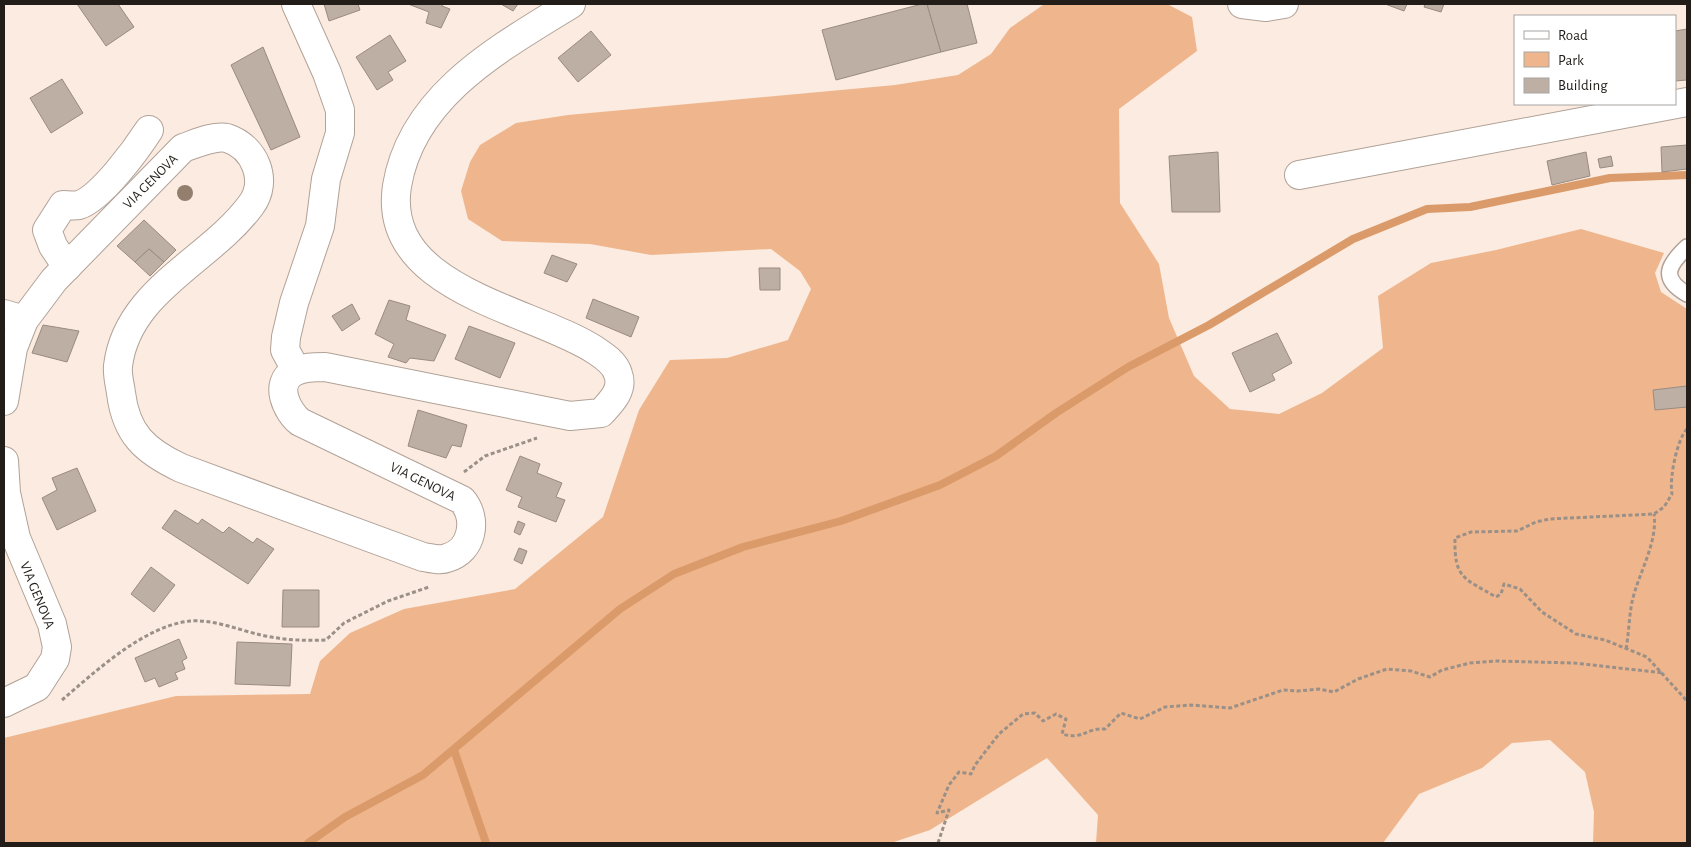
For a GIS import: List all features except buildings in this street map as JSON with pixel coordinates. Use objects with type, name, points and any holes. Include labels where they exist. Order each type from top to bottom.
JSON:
[{"type":"main road","points":[[296,4],[327,73],[340,110],[340,133],[326,179],[320,226],[294,303],[286,337],[285,350],[296,370],[325,367],[570,416],[601,413],[614,398],[620,384],[618,372],[607,359],[565,334],[472,295],[449,283],[414,251],[403,233],[398,217],[396,195],[405,154],[421,124],[436,104],[485,58],[572,4]]},
{"type":"main road","points":[[1242,4],[1266,7],[1284,4]]},
{"type":"main road","points":[[1299,175],[1671,105]]},
{"type":"main road","points":[[67,267],[53,246],[47,230],[53,218],[63,205],[78,205],[97,193],[141,143],[149,130]]},
{"type":"main road","name":"VIA GENOVA","points":[[4,401],[12,348],[14,317],[67,267],[183,148],[209,140],[225,138],[239,144],[250,153],[260,178],[251,205],[224,232],[160,289],[138,315],[125,337],[118,367],[127,422],[137,439],[163,459],[182,468],[430,558],[447,558],[458,552],[467,540],[472,528],[472,521],[467,506],[462,500],[447,491],[300,422],[287,407],[284,397],[287,378],[296,370]]},
{"type":"main road","name":"VIA GENOVA","points":[[4,462],[6,493],[16,538],[52,624],[57,647],[55,659],[37,687],[4,703]]},
{"type":"lane","points":[[1687,247],[1670,265],[1668,272],[1671,280],[1687,294]]},
{"type":"path","points":[[1687,429],[1680,441],[1670,484],[1672,494],[1664,507],[1654,514],[1550,519],[1536,522],[1517,531],[1470,532],[1456,538],[1458,570],[1468,582],[1496,597],[1501,594],[1504,584],[1511,584],[1520,588],[1542,612],[1576,634],[1605,640],[1647,657],[1664,673],[1687,701]]},
{"type":"path","points":[[447,491],[458,477],[485,456],[543,436]]},
{"type":"path","points":[[1626,649],[1632,601],[1650,545],[1655,523],[1654,514]]},
{"type":"path","points":[[56,706],[126,649],[163,627],[191,621],[214,624],[263,636],[301,641],[326,640],[344,622],[388,601],[434,585]]},
{"type":"path","points":[[938,843],[949,810],[938,813],[948,786],[959,772],[971,774],[974,765],[999,734],[1023,714],[1035,713],[1043,721],[1056,714],[1061,716],[1066,719],[1062,734],[1075,737],[1094,728],[1105,729],[1121,713],[1140,719],[1165,707],[1191,705],[1230,708],[1283,690],[1298,691],[1319,688],[1334,692],[1358,679],[1387,669],[1411,671],[1430,676],[1442,670],[1470,663],[1495,661],[1574,663],[1664,673]]},
{"type":"green space","points":[[1167,4],[1192,17],[1197,51],[1119,109],[1120,203],[1159,264],[1169,318],[1194,376],[1230,409],[1279,414],[1322,393],[1383,348],[1378,296],[1431,263],[1496,250],[1581,229],[1664,253],[1655,273],[1661,292],[1687,309],[1687,843],[1593,843],[1594,812],[1585,772],[1550,740],[1512,743],[1482,768],[1419,794],[1383,843],[1096,843],[1098,815],[1047,758],[930,830],[891,843],[4,843],[4,738],[176,696],[310,694],[320,661],[350,633],[404,609],[515,589],[603,517],[639,410],[670,360],[727,358],[788,340],[811,289],[800,271],[771,249],[651,255],[590,244],[502,241],[468,219],[461,191],[470,162],[480,145],[516,123],[568,115],[895,85],[958,75],[991,54],[1010,28],[1043,5]]},
{"type":"waterway","points":[[308,843],[345,817],[423,775],[620,609],[674,574],[743,547],[841,521],[940,485],[996,456],[1056,413],[1128,367],[1209,325],[1353,239],[1427,209],[1470,207],[1610,178],[1687,175]]},
{"type":"waterway","points":[[454,750],[486,843]]}]
